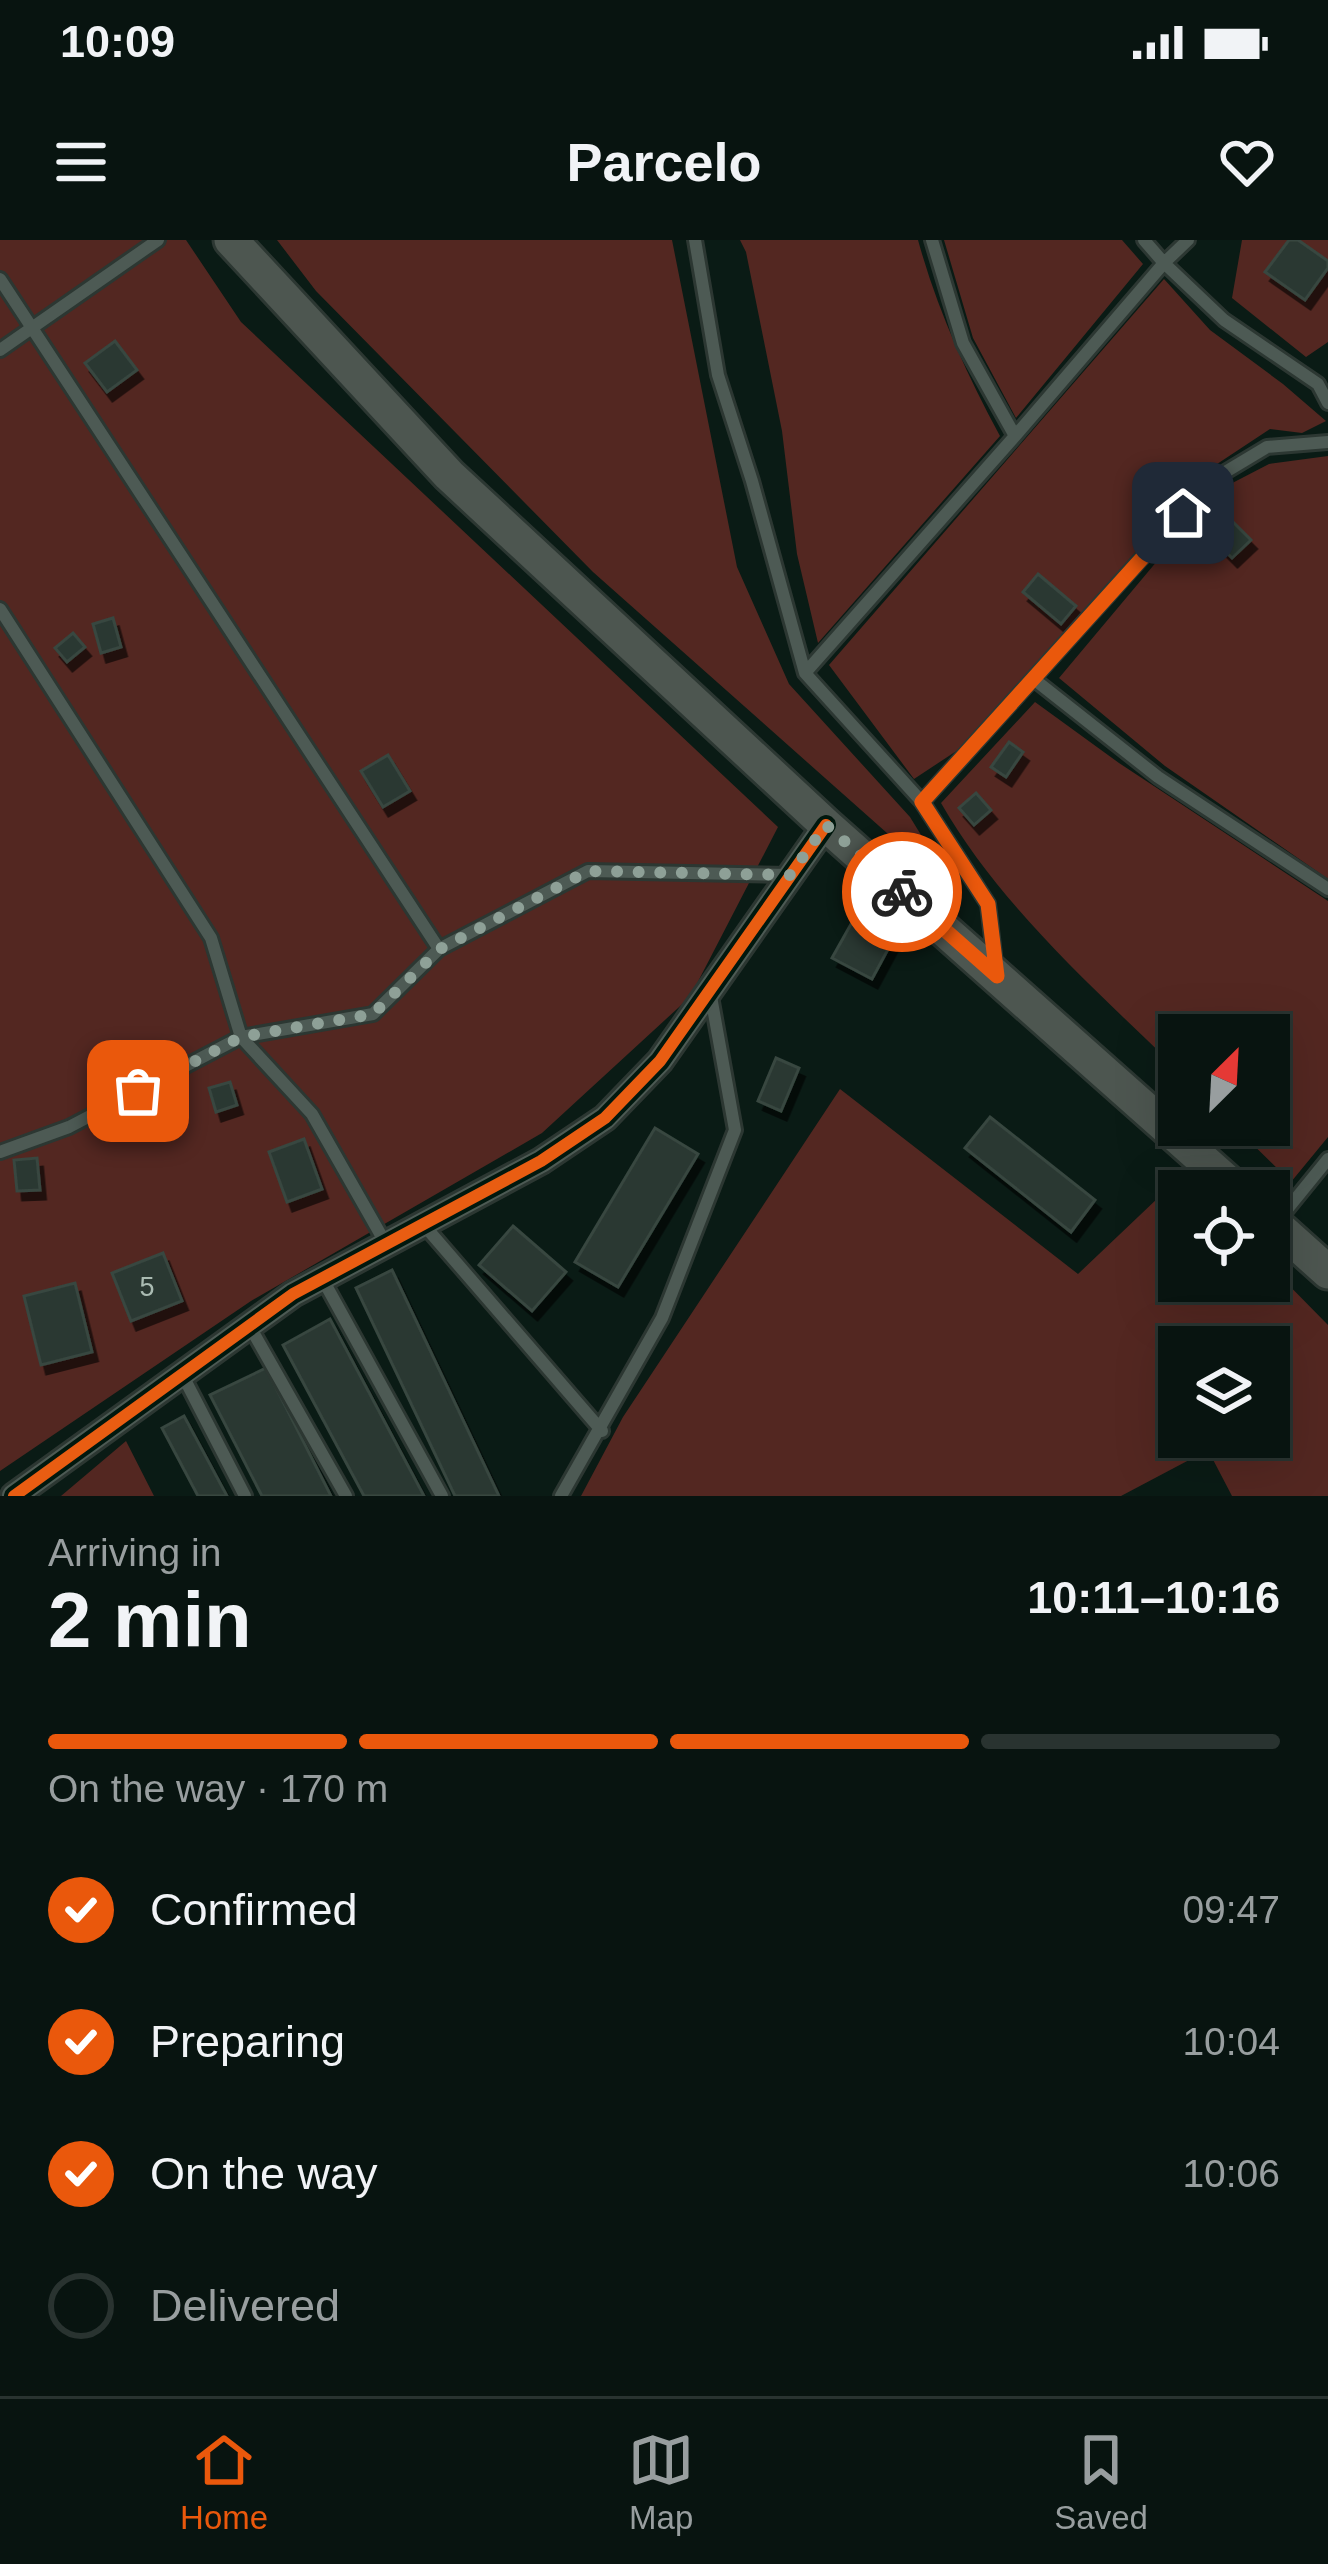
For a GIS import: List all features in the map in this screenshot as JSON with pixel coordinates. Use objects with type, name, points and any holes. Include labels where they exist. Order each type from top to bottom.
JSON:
[{"type":"main road","points":[[232,240],[448,475],[826,825],[1214,1170]]},
{"type":"main road","points":[[1290,1238],[1328,1272]]},
{"type":"street","points":[[14,1496],[249,1325],[322,1278],[541,1161],[605,1118],[660,1061],[826,825]]},
{"type":"lane","points":[[0,350],[158,240]]},
{"type":"lane","points":[[695,240],[718,375],[805,673],[922,802],[988,904],[997,976]]},
{"type":"lane","points":[[932,240],[963,343],[1015,436]]},
{"type":"lane","points":[[1144,240],[1224,320],[1323,380],[1328,403]]},
{"type":"lane","points":[[805,673],[1188,240]]},
{"type":"lane","points":[[0,279],[440,949]]},
{"type":"lane","points":[[922,802],[1212,480],[1267,447],[1328,442]]},
{"type":"lane","points":[[0,609],[211,938],[241,1037],[312,1114],[386,1244]]},
{"type":"lane","points":[[1035,680],[1158,776],[1328,889]]},
{"type":"lane","points":[[0,1152],[69,1127],[241,1037],[373,1014],[440,949],[588,871],[790,875]]},
{"type":"lane","points":[[561,1496],[662,1318],[735,1130],[710,989]]},
{"type":"lane","points":[[1290,1202],[1328,1159]]},
{"type":"lane","points":[[424,1223],[602,1431]]},
{"type":"lane","points":[[322,1278],[442,1496]]},
{"type":"lane","points":[[249,1325],[346,1496]]},
{"type":"lane","points":[[182,1374],[245,1496]]},
{"type":"shaded area","points":[[0,240],[186,240],[241,322],[778,827],[690,997],[542,1133],[251,1301],[0,1471]]},
{"type":"shaded area","points":[[277,240],[672,240],[737,567],[789,684],[910,817],[959,897],[593,572],[316,291]]},
{"type":"shaded area","points":[[740,240],[918,240],[953,340],[1000,436],[818,643],[797,554],[782,431]]},
{"type":"shaded area","points":[[944,240],[1122,240],[1143,264],[1016,418],[973,338]]},
{"type":"shaded area","points":[[1242,240],[1328,240],[1328,342],[1306,357],[1232,298]]},
{"type":"shaded area","points":[[1164,279],[1210,330],[1326,421],[1302,433],[1270,429],[1208,470],[964,746],[914,779],[829,665]]},
{"type":"shaded area","points":[[1328,456],[1328,879],[1165,766],[1059,678],[1215,492],[1269,464]]},
{"type":"shaded area","points":[[1035,702],[1328,901],[1328,1137],[1291,1182],[1290,1170],[1279,1170],[1254,1146],[1290,1146],[1290,1014],[1158,1014],[1158,1051],[1020,911],[941,803]]},
{"type":"shaded area","points":[[840,1089],[1078,1274],[1158,1198],[1158,1302],[1290,1302],[1290,1286],[1328,1325],[1328,1496],[1232,1496],[1212,1458],[1290,1458],[1290,1326],[1158,1326],[1158,1458],[1193,1458],[1121,1496],[581,1496],[623,1417]]},
{"type":"shaded area","points":[[126,1441],[154,1496],[61,1496]]},
{"type":"building","points":[[1289,240],[1298,240],[1328,261],[1305,300],[1265,272]]},
{"type":"building","points":[[115,341],[137,370],[107,392],[85,363]]},
{"type":"building","points":[[1227,516],[1251,540],[1232,558],[1209,535]]},
{"type":"building","points":[[1038,574],[1076,606],[1061,624],[1023,592]]},
{"type":"building","points":[[113,618],[121,647],[101,653],[93,624]]},
{"type":"building","points":[[73,633],[85,647],[67,662],[55,648]]},
{"type":"building","points":[[1009,742],[1023,752],[1006,777],[991,767]]},
{"type":"building","points":[[388,755],[410,791],[383,807],[361,771]]},
{"type":"building","points":[[976,793],[991,810],[974,825],[959,808]]},
{"type":"building","points":[[855,917],[894,938],[872,979],[832,958]]},
{"type":"building","points":[[776,1058],[799,1068],[781,1111],[758,1101]]},
{"type":"building","points":[[230,1082],[237,1105],[216,1112],[209,1088]]},
{"type":"building","points":[[990,1117],[1095,1200],[1071,1232],[965,1148]]},
{"type":"building","points":[[655,1128],[698,1154],[618,1287],[575,1262]]},
{"type":"building","points":[[304,1139],[322,1189],[287,1202],[269,1152]]},
{"type":"building","points":[[37,1158],[40,1190],[17,1191],[14,1160]]},
{"type":"building","points":[[513,1226],[566,1272],[532,1311],[479,1265]]},
{"type":"building","points":[[163,1253],[182,1301],[131,1321],[112,1273]]},
{"type":"building","points":[[392,1270],[499,1496],[455,1496],[356,1288]]},
{"type":"building","points":[[75,1283],[92,1352],[41,1365],[24,1296]]},
{"type":"building","points":[[330,1319],[424,1496],[364,1496],[283,1345]]},
{"type":"building","points":[[266,1368],[331,1496],[262,1496],[210,1395]]},
{"type":"building","points":[[184,1416],[227,1496],[198,1496],[162,1428]]},
{"type":"cycle path","points":[[14,1496],[293,1294],[541,1161],[605,1118],[660,1061],[826,825]]},
{"type":"way so far","points":[[138,1091],[241,1037],[373,1014],[440,949],[588,871],[790,875],[826,825],[902,892]]},
{"type":"route","points":[[902,892],[997,976],[988,904],[922,802],[1183,513]]}]
